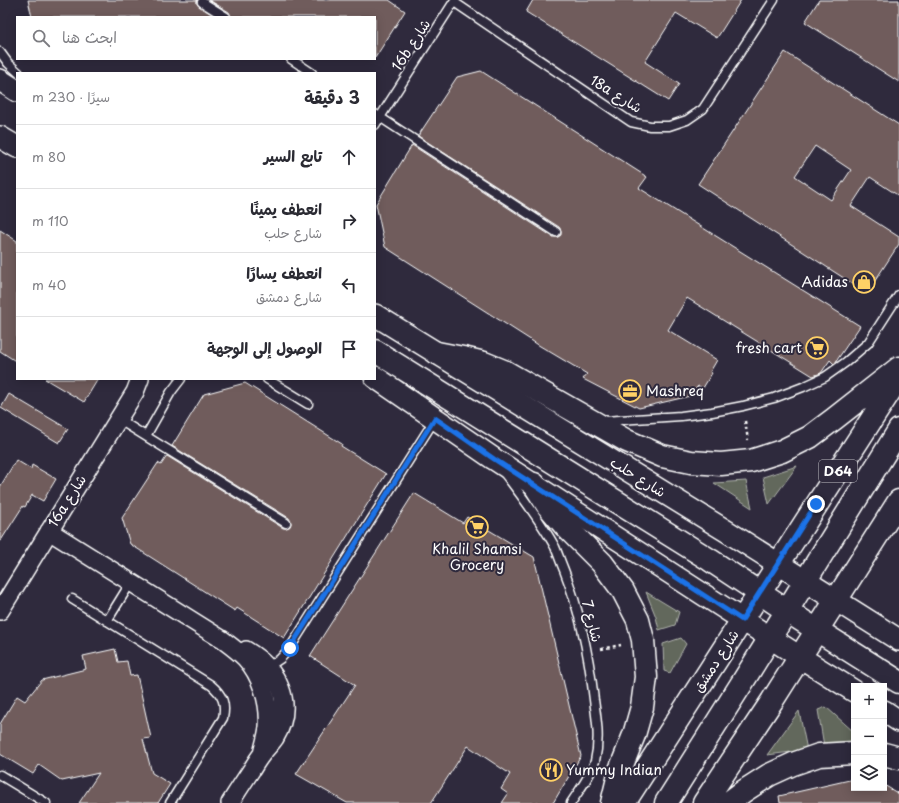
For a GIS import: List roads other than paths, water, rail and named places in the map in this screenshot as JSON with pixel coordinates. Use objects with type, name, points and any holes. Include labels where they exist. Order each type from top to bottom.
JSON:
[{"type":"main road","points":[[376,352],[710,560],[899,682]]},
{"type":"main road","points":[[437,353],[484,363],[506,372],[627,441],[662,456],[691,462],[721,464],[751,461],[782,451],[810,437],[899,368]]},
{"type":"main road","name":"شارع دمشق","points":[[624,803],[899,377]]},
{"type":"main road","points":[[666,803],[899,430]]},
{"type":"main road","points":[[534,484],[560,521],[602,563],[623,592],[638,620],[643,640],[646,677],[642,707],[634,735],[620,770],[612,803]]},
{"type":"main road","points":[[704,803],[767,709],[899,501]]},
{"type":"main road","points":[[728,803],[744,791],[793,764],[819,755],[851,753]]},
{"type":"main road","points":[[887,755],[899,758]]},
{"type":"street","points":[[0,80],[16,90]]},
{"type":"street","points":[[0,137],[16,146]]},
{"type":"street","name":"شارع حلب","points":[[376,316],[899,640]]},
{"type":"street","points":[[376,377],[494,459],[851,689]]},
{"type":"street","name":"16a شارع","points":[[0,611],[118,419],[137,385],[146,380]]},
{"type":"street","points":[[49,531],[223,640],[246,658],[261,683],[266,697],[268,726],[262,754]]},
{"type":"street","points":[[223,640],[248,650],[268,667],[282,690],[284,703],[284,716],[276,737],[262,754],[230,803]]},
{"type":"street","points":[[887,713],[899,721]]},
{"type":"lane","name":"18a شارع","points":[[455,1],[631,122],[650,126],[669,126],[687,120],[703,109],[774,0]]},
{"type":"lane","name":"16b شارع","points":[[377,116],[455,1]]},
{"type":"lane","points":[[202,2],[224,16]]},
{"type":"lane","points":[[0,52],[8,63],[18,72]]},
{"type":"lane","points":[[292,60],[310,72]]},
{"type":"lane","points":[[377,116],[556,232]]},
{"type":"lane","points":[[593,422],[681,416],[712,412],[774,398],[803,387],[825,377],[846,362],[868,343],[899,295]]},
{"type":"lane","points":[[146,436],[171,392],[180,380]]},
{"type":"lane","points":[[269,380],[308,404]]},
{"type":"lane","points":[[268,667],[280,659],[290,648],[435,418]]},
{"type":"lane","points":[[118,419],[286,523]]},
{"type":"lane","name":"شارع 7","points":[[494,459],[537,518],[555,548],[571,588],[586,651],[598,730],[598,748],[588,778],[571,803]]},
{"type":"lane","points":[[107,621],[131,582]]},
{"type":"lane","points":[[72,599],[211,685],[218,690],[222,697],[224,704],[223,718],[170,803]]},
{"type":"lane","points":[[0,775],[46,803]]},
{"type":"place","name":"Adidas","points":[[864,282]]},
{"type":"place","name":"fresh cart","points":[[817,348]]},
{"type":"place","name":"Mashreq","points":[[630,391]]},
{"type":"place","name":"Khalil Shamsi Grocery","points":[[477,527]]},
{"type":"place","name":"Yummy Indian","points":[[551,770]]}]
